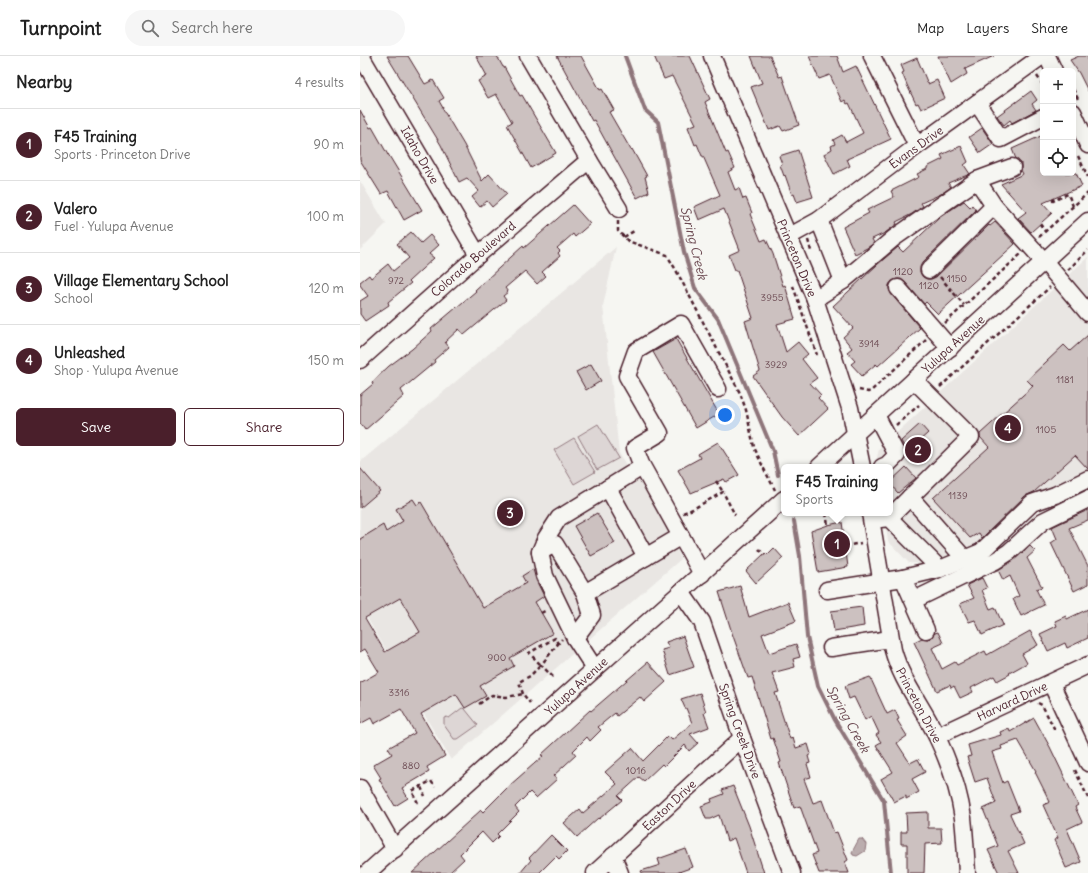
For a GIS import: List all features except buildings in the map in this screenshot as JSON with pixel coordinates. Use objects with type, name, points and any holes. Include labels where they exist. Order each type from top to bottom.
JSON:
[{"type":"street","name":"Idaho Drive","points":[[361,56],[478,255]]},
{"type":"street","points":[[528,56],[588,160],[619,209]]},
{"type":"street","name":"Princeton Drive","points":[[712,56],[815,299],[850,408],[861,464]]},
{"type":"street","points":[[872,56],[917,146]]},
{"type":"street","name":"Evans Drive","points":[[788,237],[818,220],[977,103],[1050,60]]},
{"type":"street","points":[[977,103],[1001,139],[1040,119]]},
{"type":"street","points":[[1080,117],[1082,148]]},
{"type":"street","name":"Colorado Boulevard","points":[[360,360],[588,160]]},
{"type":"street","points":[[815,299],[843,281],[894,238],[977,180],[1012,167]]},
{"type":"street","points":[[977,180],[994,206],[1088,312]]},
{"type":"street","points":[[931,269],[994,206]]},
{"type":"street","points":[[818,220],[843,281]]},
{"type":"street","name":"Yulupa Avenue","points":[[822,464],[1088,221]]},
{"type":"street","points":[[898,288],[950,348]]},
{"type":"street","points":[[702,574],[642,467],[635,448],[660,432],[627,376],[636,351],[681,324],[718,388]]},
{"type":"street","points":[[893,514],[971,437],[914,380]]},
{"type":"street","points":[[876,415],[897,455],[889,464]]},
{"type":"street","points":[[595,669],[570,637],[545,576],[540,552],[546,538],[559,518],[642,467]]},
{"type":"street","points":[[827,590],[881,582],[940,569],[981,552],[1032,503],[1055,495],[1088,479]]},
{"type":"street","points":[[608,488],[646,557]]},
{"type":"street","points":[[910,497],[965,558]]},
{"type":"street","points":[[914,600],[995,561],[1009,552],[1043,521],[1088,499]]},
{"type":"street","name":"Yulupa Avenue","points":[[368,873],[394,848],[781,502]]},
{"type":"street","points":[[871,517],[889,518],[940,569]]},
{"type":"street","name":"Princeton Drive","points":[[871,517],[890,639],[896,661],[905,682],[937,736],[948,763],[961,807],[967,873]]},
{"type":"street","points":[[585,593],[680,536]]},
{"type":"street","points":[[540,552],[555,544],[585,593],[592,615],[570,637]]},
{"type":"street","points":[[902,578],[914,600],[926,630]]},
{"type":"street","name":"Spring Creek Drive","points":[[681,592],[702,622],[742,738],[792,873]]},
{"type":"street","points":[[831,648],[890,639]]},
{"type":"street","name":"Harvard Drive","points":[[937,736],[1088,665]]},
{"type":"street","points":[[1051,683],[1080,764]]},
{"type":"street","name":"Easton Drive","points":[[595,873],[742,738]]},
{"type":"street","points":[[360,788],[394,848]]},
{"type":"street","points":[[613,856],[620,873]]},
{"type":"path","points":[[1082,148],[1088,177]]},
{"type":"path","points":[[857,390],[871,391],[1088,193]]},
{"type":"path","points":[[1053,199],[1053,201],[1068,194],[1073,206]]},
{"type":"path","points":[[1040,224],[1045,231]]},
{"type":"path","points":[[624,237],[634,231]]},
{"type":"path","points":[[808,238],[812,252]]},
{"type":"path","points":[[886,434],[930,396],[1088,250]]},
{"type":"path","points":[[931,269],[964,305]]},
{"type":"path","points":[[790,279],[819,360]]},
{"type":"path","points":[[716,480],[735,515]]},
{"type":"path","points":[[686,511],[694,509],[723,492]]},
{"type":"path","points":[[826,516],[828,525]]},
{"type":"path","points":[[845,546],[861,543]]},
{"type":"path","points":[[759,548],[764,555]]},
{"type":"path","points":[[530,703],[523,694],[519,682],[530,676],[558,644],[570,637]]},
{"type":"path","points":[[553,677],[529,653],[555,638],[558,644]]},
{"type":"path","points":[[479,704],[492,695],[506,697],[523,694]]},
{"type":"path","points":[[1037,703],[1042,705],[1060,738]]},
{"type":"path","points":[[1080,764],[1088,798]]},
{"type":"path","points":[[418,803],[412,792],[431,781],[435,788]]},
{"type":"path","points":[[421,787],[425,796]]},
{"type":"shaded area","points":[[360,181],[386,224],[360,250]]},
{"type":"shaded area","points":[[616,247],[603,306],[619,453],[627,467],[637,463],[681,559],[451,760],[360,606],[360,462]]},
{"type":"shaded area","points":[[1088,257],[1088,489],[1036,511],[991,554],[983,546],[941,565],[909,563],[888,541],[884,516],[893,516],[893,464],[876,464],[879,449]]},
{"type":"shaded area","points":[[598,424],[619,458],[597,470],[578,436]]},
{"type":"shaded area","points":[[574,438],[595,472],[574,484],[554,450]]},
{"type":"shaded area","points":[[462,708],[465,709],[478,725],[458,739],[454,739],[444,725],[444,718],[449,718]]},
{"type":"shaded area","points":[[859,839],[862,839],[866,844],[865,851],[857,856],[853,855],[852,852]]},
{"type":"waterway","name":"Spring Creek","points":[[625,56],[645,110],[658,122],[684,252],[695,288],[718,319],[773,451],[778,475]]},
{"type":"waterway","name":"Spring Creek","points":[[794,521],[800,556],[807,637],[818,686],[835,720],[884,801],[891,873]]},
{"type":"place","name":"Unleashed","points":[[1008,428]]},
{"type":"place","name":"Valero","points":[[918,450]]},
{"type":"place","name":"Village Elementary School","points":[[510,513]]},
{"type":"place","name":"F45 Training","points":[[837,544]]}]
